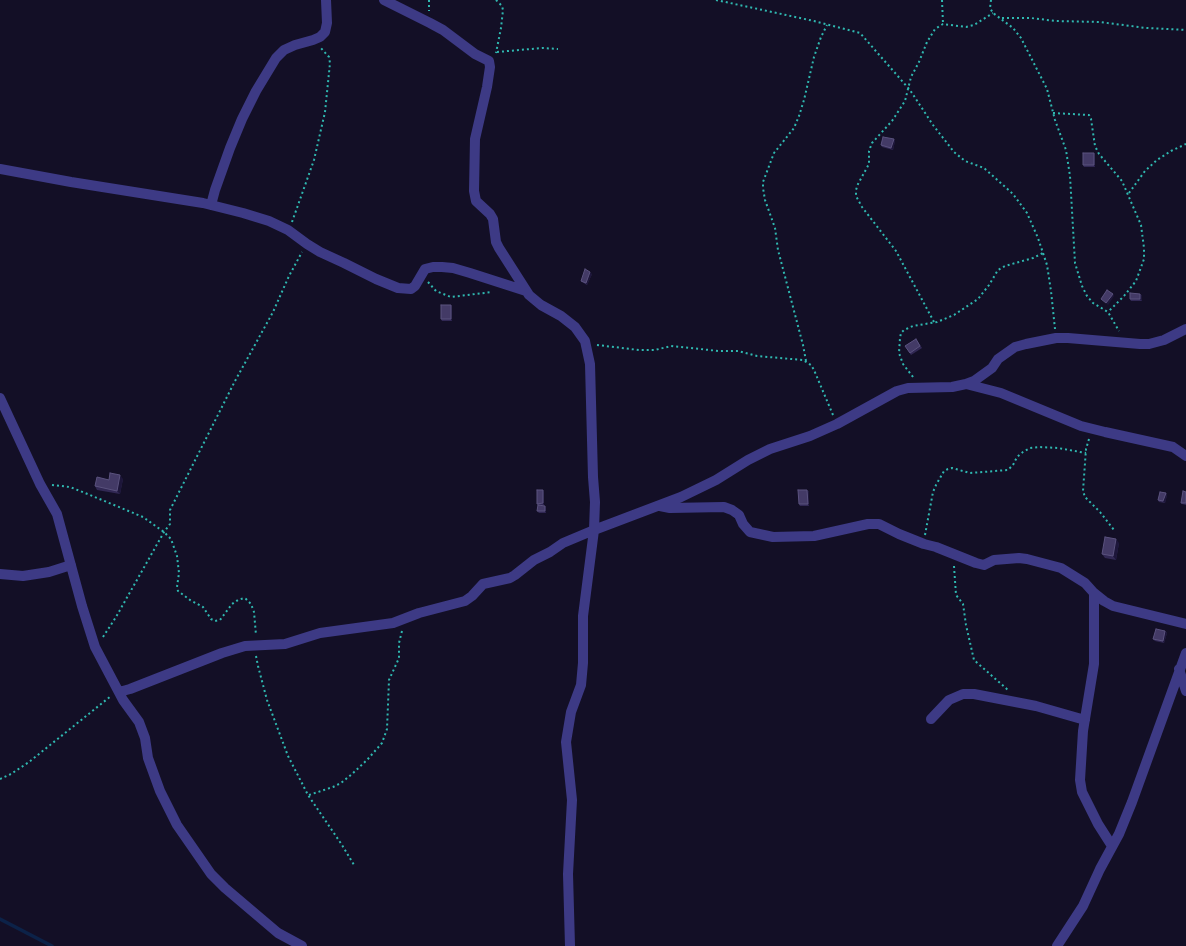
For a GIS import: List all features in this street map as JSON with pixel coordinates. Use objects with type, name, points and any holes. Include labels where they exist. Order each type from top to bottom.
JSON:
[{"type":"street","points":[[211,205],[221,172],[242,119],[256,91],[276,58],[284,50],[294,45],[315,39],[325,32],[327,22],[326,0]]},
{"type":"street","points":[[384,0],[443,30],[475,54],[489,61],[490,67],[487,87],[476,139],[476,201],[490,214],[493,219],[496,242],[530,297],[541,306],[560,316],[575,327],[585,341],[590,364],[595,502],[594,530],[583,616],[583,663],[581,685],[571,712],[566,742],[572,800],[568,874],[570,946]]},
{"type":"street","points":[[0,169],[211,205],[243,213],[269,221],[288,230],[307,244],[376,279],[398,288],[411,289],[418,282],[425,269],[434,267],[453,268],[526,291]]},
{"type":"street","points":[[119,692],[222,653],[245,646],[285,644],[320,633],[393,623],[419,613],[465,601],[483,584],[510,578],[534,560],[563,543],[681,497],[716,480],[748,460],[837,424],[897,391],[908,388],[952,387],[974,381],[992,368],[998,359],[1016,347],[1056,338],[1140,344],[1159,342],[1186,329]]},
{"type":"street","points":[[966,384],[1001,394],[1081,426],[1173,447],[1186,456]]},
{"type":"street","points":[[0,398],[40,484],[57,514],[82,606],[95,647],[119,692],[139,722],[148,758],[160,791],[174,818],[211,874],[240,902],[278,933],[302,946]]},
{"type":"street","points":[[658,506],[670,508],[724,507],[738,514],[743,524],[750,532],[773,537],[814,536],[875,523],[924,544],[984,565],[994,560],[1004,558],[1027,558],[1061,568],[1085,583],[1094,593],[1113,606],[1186,624]]},
{"type":"street","points":[[0,574],[23,576],[49,572],[71,565]]},
{"type":"street","points":[[1094,593],[1094,664],[1080,760],[1080,780],[1082,792],[1098,824],[1112,846]]},
{"type":"street","points":[[1057,946],[1083,906],[1100,869],[1119,834],[1186,653]]},
{"type":"street","points":[[1179,670],[1186,691]]},
{"type":"street","points":[[931,719],[949,700],[963,694],[985,695],[1085,720]]},
{"type":"path","points":[[489,61],[497,52],[501,28],[503,10],[502,6],[496,0]]},
{"type":"path","points":[[716,0],[860,34],[908,88],[933,125],[954,152],[965,161],[984,168],[1013,194],[1027,213],[1043,253],[1051,291],[1056,338]]},
{"type":"path","points":[[942,0],[943,24]]},
{"type":"path","points":[[991,0],[990,8],[993,13],[1002,18],[1017,32],[1047,89],[1058,129],[1064,142],[1070,176],[1075,263],[1082,286],[1087,296],[1093,303],[1108,312],[1124,343]]},
{"type":"path","points":[[934,322],[896,251],[873,223],[856,196],[858,184],[869,164],[869,151],[872,144],[892,121],[905,101],[911,77],[931,35],[937,27],[943,24],[966,28],[974,25],[993,13]]},
{"type":"path","points":[[1002,18],[1100,22],[1146,28],[1186,30]]},
{"type":"path","points":[[806,361],[778,250],[775,228],[765,200],[763,182],[774,153],[794,128],[799,116],[814,57],[827,25]]},
{"type":"path","points":[[288,230],[294,218],[312,166],[325,112],[330,71],[329,57],[319,47],[315,39]]},
{"type":"path","points":[[497,52],[538,48],[558,49]]},
{"type":"path","points":[[1053,113],[1089,115],[1093,140],[1099,154],[1122,181],[1141,225],[1144,259],[1136,282],[1108,312]]},
{"type":"path","points":[[1128,193],[1145,171],[1157,160],[1186,144]]},
{"type":"path","points":[[95,647],[116,617],[170,524],[170,510],[235,381],[270,319],[289,276],[307,244]]},
{"type":"path","points":[[922,388],[903,364],[899,353],[901,334],[908,328],[934,322],[954,315],[978,299],[998,270],[1005,266],[1033,258],[1043,253]]},
{"type":"path","points":[[423,272],[436,291],[452,297],[496,292]]},
{"type":"path","points":[[585,341],[593,344],[638,350],[679,346],[718,351],[738,350],[757,356],[791,358],[806,361],[814,370],[837,424]]},
{"type":"path","points":[[1094,429],[1089,436],[1083,490],[1085,497],[1100,512],[1114,530]]},
{"type":"path","points":[[924,544],[933,492],[944,471],[952,468],[970,473],[1008,470],[1013,465],[1017,457],[1030,448],[1058,448],[1086,453]]},
{"type":"path","points":[[40,484],[70,487],[143,517],[164,532],[171,539],[177,556],[179,573],[177,587],[178,591],[205,609],[211,619],[215,621],[220,620],[232,604],[238,600],[244,598],[251,604],[254,612],[258,666],[269,707],[288,756],[308,795],[354,865]]},
{"type":"path","points":[[946,551],[954,567],[956,595],[964,604],[966,625],[974,660],[1008,690],[1016,702]]},
{"type":"path","points":[[308,795],[333,788],[341,783],[367,760],[382,743],[387,729],[389,680],[399,658],[399,643],[404,618]]},
{"type":"path","points":[[0,778],[11,774],[30,762],[106,699],[119,692]]},
{"type":"building","points":[[883,137],[894,139],[891,148],[881,145]]},
{"type":"building","points":[[1083,153],[1094,153],[1094,165],[1083,165]]},
{"type":"building","points":[[585,269],[590,272],[586,283],[581,281]]},
{"type":"building","points":[[1107,290],[1113,294],[1106,303],[1101,299]]},
{"type":"building","points":[[1130,293],[1140,294],[1140,299],[1130,299]]},
{"type":"building","points":[[441,305],[451,305],[451,319],[441,319]]},
{"type":"building","points":[[916,339],[920,346],[910,353],[905,346]]},
{"type":"building","points":[[110,473],[120,475],[117,491],[95,486],[97,477],[109,480]]},
{"type":"building","points":[[537,490],[543,490],[543,503],[537,504]]},
{"type":"building","points":[[798,490],[807,490],[808,504],[799,504]]},
{"type":"building","points":[[1183,491],[1186,492],[1186,503],[1181,503]]},
{"type":"building","points":[[1160,492],[1166,493],[1163,501],[1158,500]]},
{"type":"building","points":[[538,505],[545,506],[545,511],[537,511]]},
{"type":"building","points":[[1105,537],[1116,539],[1113,556],[1102,554]]},
{"type":"building","points":[[1156,629],[1165,631],[1163,641],[1153,639]]},
{"type":"waterway","points":[[0,919],[52,946]]}]
